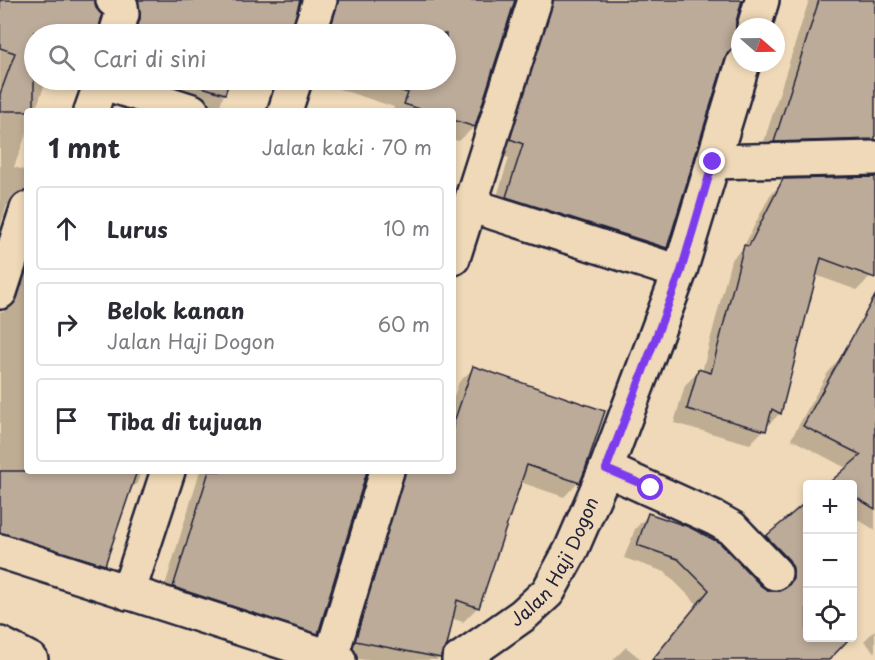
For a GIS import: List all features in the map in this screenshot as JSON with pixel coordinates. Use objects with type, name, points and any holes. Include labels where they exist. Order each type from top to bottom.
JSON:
[{"type":"street","points":[[113,0],[121,6],[122,14],[119,24]]},
{"type":"street","points":[[312,24],[320,0]]},
{"type":"street","points":[[456,249],[535,0]]},
{"type":"street","points":[[757,18],[762,0]]},
{"type":"street","name":"Jalan Haji Dogon","points":[[459,660],[524,615],[548,592],[570,550],[606,469],[681,271],[740,72]]},
{"type":"street","points":[[286,108],[292,90]]},
{"type":"street","points":[[98,91],[178,108]]},
{"type":"street","points":[[713,162],[875,158]]},
{"type":"street","points":[[470,205],[681,271]]},
{"type":"street","points":[[0,292],[24,218]]},
{"type":"street","points":[[606,469],[694,507],[732,528],[775,573]]},
{"type":"street","points":[[128,593],[167,474]]},
{"type":"street","points":[[0,551],[335,658],[386,474]]},
{"type":"street","points":[[0,644],[31,660]]},
{"type":"building","points":[[0,0],[95,0],[96,8],[102,15],[100,24],[24,24],[24,90],[34,90],[34,108],[24,108],[24,111],[0,111],[0,94],[15,53],[0,48]]},
{"type":"building","points":[[138,0],[300,0],[294,24],[138,24]]},
{"type":"building","points":[[338,0],[515,0],[475,127],[456,121],[456,108],[417,108],[404,104],[408,93],[399,90],[456,90],[456,24],[332,24]]},
{"type":"building","points":[[553,0],[742,0],[737,18],[731,18],[731,50],[725,58],[667,248],[506,197],[523,144],[510,139]]},
{"type":"building","points":[[819,0],[875,0],[875,139],[774,142]]},
{"type":"building","points":[[212,90],[226,90],[225,94]]},
{"type":"building","points":[[875,177],[875,278],[821,258],[781,414],[772,409],[766,431],[687,409],[698,369],[711,373],[744,245],[749,246],[783,179]]},
{"type":"building","points":[[875,296],[875,509],[857,498],[857,480],[832,480],[861,455],[803,426]]},
{"type":"building","points":[[473,366],[605,411],[580,483],[527,465],[479,608],[457,600],[447,646],[441,658],[355,641],[404,474],[456,474],[456,416]]},
{"type":"building","points":[[0,471],[24,471],[24,474],[136,474],[105,565],[0,533]]},
{"type":"building","points":[[208,474],[366,474],[318,634],[173,587]]},
{"type":"building","points":[[803,504],[803,642],[846,642],[829,660],[652,660],[709,590],[678,559],[637,545],[648,513],[689,527],[720,543],[761,586],[769,591],[779,591],[787,587],[793,579],[793,568],[789,560],[766,536]]},
{"type":"route","points":[[651,488],[606,469],[681,271],[713,162]]}]
